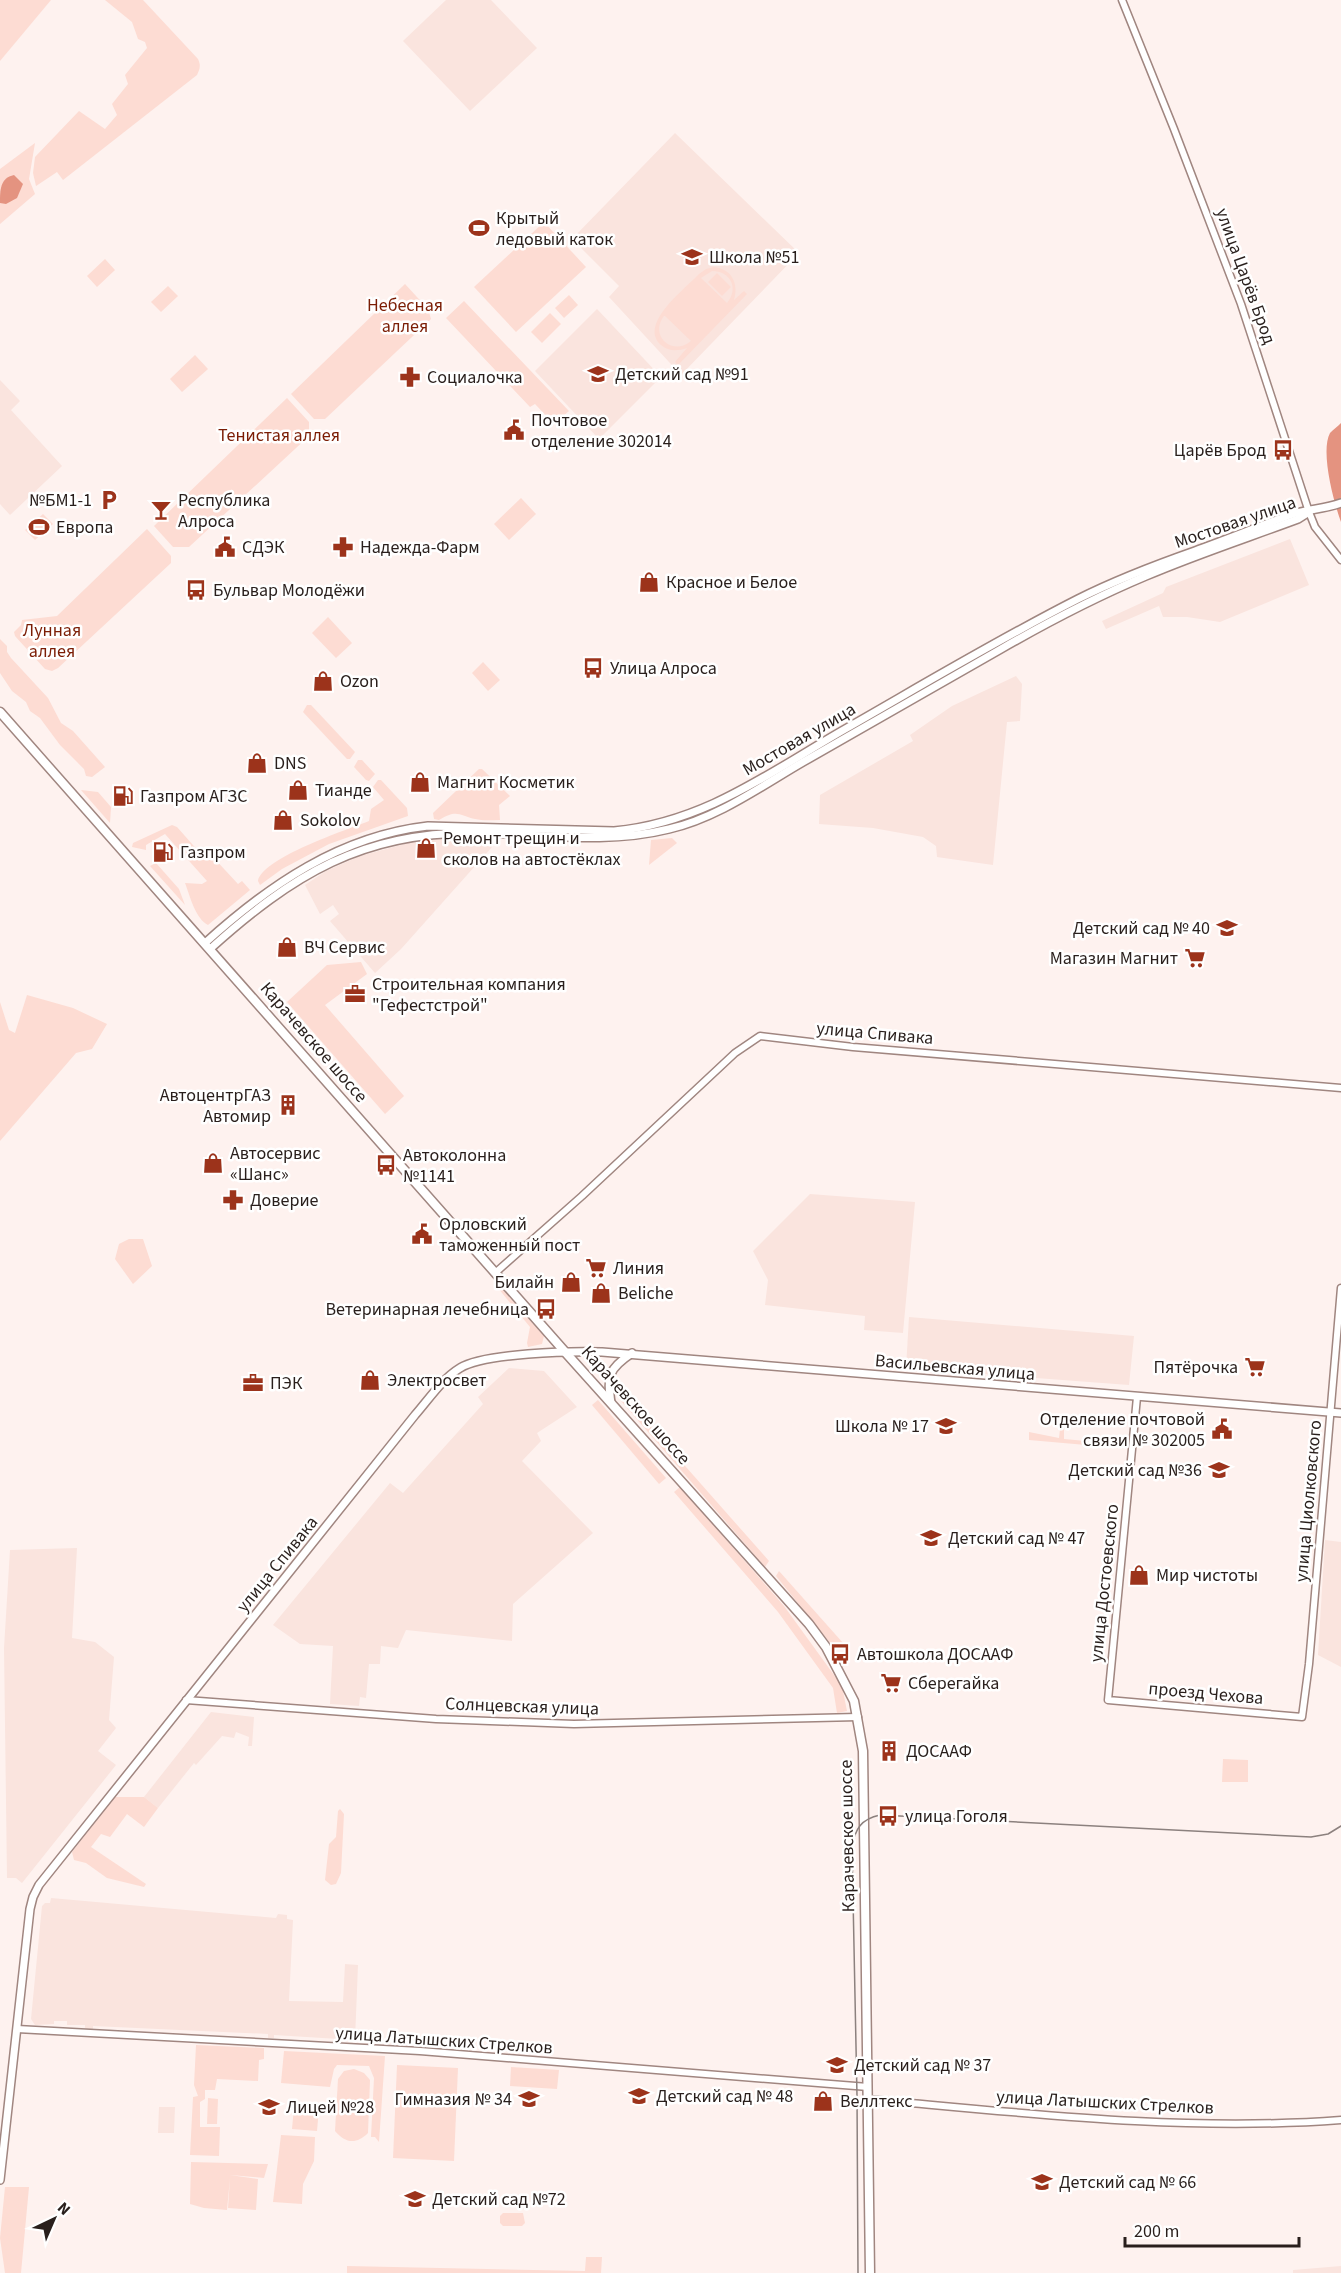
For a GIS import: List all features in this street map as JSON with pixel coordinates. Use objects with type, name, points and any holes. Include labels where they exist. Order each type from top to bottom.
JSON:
[{"type":"highway","name":"Карачевское шоссе","points":[[0,712],[495,1273],[809,1624],[826,1647],[844,1679],[858,1717],[864,1783],[870,2273]]},
{"type":"main road","name":"Мостовая улица","points":[[207,946],[257,898],[290,876],[345,848],[398,831],[428,826],[614,831],[638,829],[698,812],[751,784],[1000,640],[1098,589],[1147,568],[1296,513],[1327,508],[1341,503]]},
{"type":"main road","name":"Васильевская улица","points":[[566,1353],[632,1353],[1341,1413]]},
{"type":"main road","name":"улица Спивака","points":[[0,2181],[33,1897],[53,1866],[415,1415],[450,1375],[468,1363],[481,1359],[566,1353]]},
{"type":"main road","points":[[611,1403],[608,1382],[611,1372],[632,1353]]},
{"type":"street","name":"улица Царёв Брод","points":[[1122,0],[1179,140],[1241,304],[1309,512],[1315,527],[1341,560]]},
{"type":"street","name":"улица Спивака","points":[[495,1273],[582,1196],[735,1053],[760,1036],[853,1047],[1341,1088]]},
{"type":"street","name":"улица Циолковского","points":[[1302,1717],[1332,1412],[1341,1288]]},
{"type":"street","name":"улица Достоевского","points":[[1108,1700],[1137,1396]]},
{"type":"street","name":"Солнцевская улица","points":[[186,1700],[436,1719],[574,1724],[858,1717]]},
{"type":"street","name":"проезд Чехова","points":[[1108,1700],[1302,1717]]},
{"type":"street","name":"улица Латышских Стрелков","points":[[17,2029],[420,2051],[868,2087]]},
{"type":"street","name":"улица Латышских Стрелков","points":[[868,2099],[1130,2120],[1225,2124],[1341,2120]]},
{"type":"shaded area","points":[[446,0],[491,0],[537,48],[470,111],[403,41]]},
{"type":"shaded area","name":"Школа №51","points":[[675,133],[799,253],[681,375],[609,297],[619,286],[572,239]]},
{"type":"shaded area","points":[[14,175],[23,184],[17,198],[6,204],[0,203],[3,182]]},
{"type":"shaded area","name":"Детский сад №91","points":[[597,309],[661,377],[599,439],[535,371]]},
{"type":"shaded area","points":[[0,380],[20,401],[11,410],[62,466],[10,515],[0,504]]},
{"type":"shaded area","points":[[1341,423],[1341,522],[1327,464],[1327,441],[1330,433]]},
{"type":"shaded area","points":[[1290,539],[1309,585],[1220,622],[1187,617],[1163,617],[1159,606],[1106,629],[1102,621],[1163,593],[1166,587]]},
{"type":"shaded area","points":[[1016,676],[1022,684],[1020,721],[1007,722],[993,865],[937,857],[936,846],[923,837],[873,828],[819,824],[820,795],[913,741],[910,735],[952,706]]},
{"type":"shaded area","points":[[489,838],[492,847],[401,949],[375,973],[330,921],[339,914],[333,905],[320,914],[305,885],[326,871],[360,856],[423,839]]},
{"type":"shaded area","points":[[810,1194],[915,1202],[903,1333],[864,1330],[865,1316],[765,1305],[768,1280],[753,1251]]},
{"type":"shaded area","points":[[909,1317],[1134,1336],[1129,1385],[906,1368]]},
{"type":"shaded area","points":[[509,1368],[544,1371],[577,1407],[537,1433],[541,1441],[522,1461],[593,1533],[513,1604],[512,1641],[406,1630],[398,1648],[381,1646],[380,1664],[369,1664],[366,1698],[360,1697],[359,1706],[330,1704],[333,1646],[300,1644],[273,1625],[390,1483],[403,1493],[483,1404],[478,1397]]},
{"type":"shaded area","points":[[1325,1540],[1341,1542],[1341,1667],[1318,1655]]},
{"type":"shaded area","points":[[77,1548],[72,1638],[95,1642],[114,1657],[109,1720],[116,1728],[98,1751],[116,1765],[22,1883],[16,1878],[7,1878],[4,1648],[10,1550]]},
{"type":"shaded area","points":[[211,1712],[254,1717],[252,1746],[248,1746],[249,1737],[236,1732],[234,1738],[222,1736],[196,1765],[194,1763],[158,1808],[144,1797]]},
{"type":"shaded area","points":[[51,1898],[276,1918],[278,1914],[287,1915],[287,1919],[293,1920],[289,2001],[343,2002],[345,1964],[358,1965],[355,2040],[274,2035],[274,2038],[268,2038],[268,2034],[93,2026],[93,2029],[85,2029],[85,2025],[67,2025],[67,2021],[35,2025],[31,2019],[42,1906],[50,1903]]},
{"type":"shaded area","points":[[159,2107],[175,2107],[174,2133],[158,2133]]},
{"type":"shaded area","points":[[1341,2266],[1341,2273],[1293,2273],[1293,2270]]},
{"type":"green space","points":[[0,0],[51,0],[0,61]]},
{"type":"green space","points":[[105,0],[143,0],[198,59],[199,71],[197,75],[63,180],[57,172],[36,186],[33,173],[35,157],[79,111],[105,129],[117,115],[112,104],[128,84],[125,75],[147,48],[145,42],[138,39],[132,22]]},
{"type":"green space","points":[[35,143],[29,179],[35,194],[0,224],[0,169]]},
{"type":"green space","points":[[544,222],[586,267],[516,332],[474,287]]},
{"type":"green space","points":[[105,259],[115,270],[97,287],[87,276]]},
{"type":"green space","points":[[720,268],[730,274],[736,288],[734,300],[744,291],[747,294],[678,365],[675,362],[687,348],[667,349],[655,337],[655,327],[666,307],[706,269]],"holes":[[[712,271],[724,274],[731,282],[733,287],[731,298],[727,303],[701,278]],[[665,316],[691,341],[677,347],[665,342],[659,330]]]},
{"type":"green space","points":[[717,273],[731,287],[722,296],[708,282]]},
{"type":"green space","name":"Небесная аллея","points":[[405,284],[428,309],[431,319],[325,419],[314,419],[291,394]]},
{"type":"green space","points":[[168,286],[178,296],[161,312],[151,302]]},
{"type":"green space","points":[[569,295],[578,305],[564,318],[555,308]]},
{"type":"green space","points":[[464,301],[569,411],[554,424],[535,404],[530,407],[446,318]]},
{"type":"green space","points":[[550,313],[561,324],[542,343],[531,332]]},
{"type":"green space","points":[[195,355],[208,369],[182,392],[170,379]]},
{"type":"green space","name":"Тенистая аллея","points":[[287,398],[309,422],[309,436],[189,547],[173,547],[154,526]]},
{"type":"green space","points":[[521,498],[536,514],[509,540],[494,524]]},
{"type":"green space","name":"Европа","points":[[43,514],[53,524],[35,540],[25,530]]},
{"type":"green space","name":"Лунная аллея","points":[[147,529],[171,556],[171,563],[58,668],[52,671],[45,669],[15,636],[14,632],[21,625],[22,620],[57,616]]},
{"type":"green space","points":[[328,617],[352,643],[336,658],[312,633]]},
{"type":"green space","points":[[0,639],[7,646],[7,652],[11,658],[48,698],[61,723],[73,731],[105,767],[92,777],[86,776],[84,769],[60,745],[40,718],[30,711],[26,702],[12,691],[0,673]]},
{"type":"green space","points":[[483,662],[500,680],[488,691],[472,673]]},
{"type":"green space","points":[[307,705],[311,705],[355,752],[350,759],[347,759],[303,712]]},
{"type":"green space","points":[[358,760],[362,760],[375,774],[369,781],[354,767]]},
{"type":"green space","points":[[479,769],[482,769],[510,796],[499,805],[500,820],[478,820],[454,814],[439,820],[434,819],[433,813]]},
{"type":"green space","points":[[378,780],[381,780],[407,808],[408,816],[329,844],[282,869],[260,885],[258,881],[263,872],[289,854],[369,821],[371,809],[384,800],[373,787]]},
{"type":"green space","points":[[81,790],[98,792],[111,807],[110,823]]},
{"type":"green space","points":[[172,825],[177,827],[200,853],[207,857],[212,856],[238,884],[242,881],[250,890],[208,925],[196,912],[185,883],[202,884],[207,881],[165,834],[146,845],[146,850],[132,847],[133,843]]},
{"type":"green space","points":[[672,838],[677,843],[649,865],[651,840]]},
{"type":"green space","points":[[156,863],[179,889],[185,905],[150,866]]},
{"type":"green space","points":[[361,962],[367,974],[325,1005],[404,1096],[385,1114],[287,1002],[327,965]]},
{"type":"green space","points":[[27,995],[73,1008],[107,1024],[92,1049],[76,1053],[0,1141],[0,1002],[9,1030],[15,1033]]},
{"type":"green space","points":[[129,1239],[143,1239],[152,1266],[133,1284],[115,1259],[119,1244]]},
{"type":"green space","points":[[497,1283],[544,1336],[542,1344],[528,1347],[530,1327],[498,1288]]},
{"type":"green space","points":[[611,1382],[769,1561],[765,1567],[615,1394]]},
{"type":"green space","points":[[598,1400],[666,1478],[659,1484],[592,1405]]},
{"type":"green space","points":[[1060,1429],[1064,1429],[1064,1439],[1086,1441],[1086,1445],[1029,1440],[1029,1432],[1059,1438]]},
{"type":"green space","points":[[680,1487],[784,1606],[842,1686],[847,1711],[837,1713],[833,1688],[778,1612],[674,1492]]},
{"type":"green space","points":[[779,1571],[843,1643],[835,1649],[776,1576]]},
{"type":"green space","points":[[1223,1759],[1248,1760],[1248,1782],[1222,1782]]},
{"type":"green space","points":[[115,1797],[144,1797],[158,1808],[144,1827],[127,1814],[110,1837],[101,1834],[91,1847],[146,1884],[144,1887],[107,1878],[86,1863],[74,1860],[72,1852]]},
{"type":"green space","points":[[340,1809],[344,1814],[341,1873],[336,1884],[331,1885],[325,1880],[329,1844],[336,1837]]},
{"type":"green space","points":[[196,2045],[264,2048],[264,2059],[259,2060],[258,2081],[217,2079],[215,2090],[205,2090],[205,2099],[200,2102],[200,2127],[220,2127],[219,2156],[190,2155],[193,2097],[198,2096],[194,2085]]},
{"type":"green space","points":[[284,2051],[385,2056],[379,2142],[375,2137],[371,2137],[374,2078],[369,2066],[337,2065],[330,2087],[281,2083]]},
{"type":"green space","points":[[397,2065],[458,2068],[454,2161],[393,2158]]},
{"type":"green space","points":[[511,2067],[559,2070],[557,2089],[510,2086]]},
{"type":"green space","points":[[354,2069],[364,2073],[370,2080],[368,2133],[364,2137],[351,2141],[335,2131],[338,2079],[344,2071]]},
{"type":"green space","points":[[208,2098],[218,2099],[217,2124],[207,2124]]},
{"type":"green space","points":[[294,2107],[319,2108],[317,2131],[292,2129]]},
{"type":"green space","points":[[281,2135],[315,2137],[314,2161],[303,2184],[302,2204],[273,2202]]},
{"type":"green space","points":[[191,2162],[268,2164],[264,2178],[230,2175],[258,2179],[256,2210],[228,2208],[230,2178],[227,2210],[190,2204]]},
{"type":"green space","points":[[5,2187],[29,2187],[21,2273],[5,2273],[0,2238]]},
{"type":"green space","points":[[503,2213],[523,2213],[525,2223],[522,2226],[503,2226],[500,2223],[500,2216]]},
{"type":"green space","points":[[586,2257],[602,2257],[601,2273],[347,2273],[347,2266],[585,2271]]},
{"type":"tram line","points":[[858,2273],[852,1847],[857,1830],[864,1822],[880,1815],[1311,1837],[1328,1834],[1341,1826]]},
{"type":"place","name":"Крытый ледовый каток","points":[[479,228]]},
{"type":"place","name":"Школа №51","points":[[692,257]]},
{"type":"place","name":"Детский сад №91","points":[[598,374]]},
{"type":"place","name":"Социалочка","points":[[410,377]]},
{"type":"place","name":"Почтовое отделение 302014","points":[[514,430]]},
{"type":"place","name":"Царёв Брод","points":[[1283,450]]},
{"type":"place","name":"№БМ1-1","points":[[109,500]]},
{"type":"place","name":"Республика Алроса","points":[[161,510]]},
{"type":"place","name":"Европа","points":[[39,527]]},
{"type":"place","name":"СДЭК","points":[[225,547]]},
{"type":"place","name":"Надежда-Фарм","points":[[343,547]]},
{"type":"place","name":"Красное и Белое","points":[[649,582]]},
{"type":"place","name":"Бульвар Молодёжи","points":[[196,590]]},
{"type":"place","name":"Улица Алроса","points":[[593,668]]},
{"type":"place","name":"Ozon","points":[[323,681]]},
{"type":"place","name":"DNS","points":[[257,763]]},
{"type":"place","name":"Магнит Косметик","points":[[420,782]]},
{"type":"place","name":"Тианде","points":[[298,790]]},
{"type":"place","name":"Газпром АГЗС","points":[[123,796]]},
{"type":"place","name":"Sokolov","points":[[283,820]]},
{"type":"place","name":"Ремонт трещин и сколов на автостёклах","points":[[426,848]]},
{"type":"place","name":"Газпром","points":[[163,852]]},
{"type":"place","name":"Детский сад № 40","points":[[1227,928]]},
{"type":"place","name":"ВЧ Сервис","points":[[287,947]]},
{"type":"place","name":"Магазин Магнит","points":[[1195,958]]},
{"type":"place","name":"Строительная компания \"Гефестстрой\"","points":[[355,994]]},
{"type":"place","name":"АвтоцентрГАЗ Автомир","points":[[288,1105]]},
{"type":"place","name":"Автосервис «Шанс»","points":[[213,1163]]},
{"type":"place","name":"Автоколонна №1141","points":[[386,1165]]},
{"type":"place","name":"Доверие","points":[[233,1200]]},
{"type":"place","name":"Орловский таможенный пост","points":[[422,1234]]},
{"type":"place","name":"Линия","points":[[596,1268]]},
{"type":"place","name":"Билайн","points":[[571,1282]]},
{"type":"place","name":"Beliche","points":[[601,1293]]},
{"type":"place","name":"Ветеринарная лечебница","points":[[546,1309]]},
{"type":"place","name":"Пятёрочка","points":[[1255,1367]]},
{"type":"place","name":"Электросвет","points":[[370,1380]]},
{"type":"place","name":"ПЭК","points":[[253,1383]]},
{"type":"place","name":"Школа № 17","points":[[946,1426]]},
{"type":"place","name":"Отделение почтовой связи № 302005","points":[[1222,1429]]},
{"type":"place","name":"Детский сад №36","points":[[1219,1470]]},
{"type":"place","name":"Детский сад № 47","points":[[931,1538]]},
{"type":"place","name":"Мир чистоты","points":[[1139,1575]]},
{"type":"place","name":"Автошкола ДОСААФ","points":[[840,1654]]},
{"type":"place","name":"Сберегайка","points":[[891,1683]]},
{"type":"place","name":"ДОСААФ","points":[[889,1751]]},
{"type":"place","name":"улица Гоголя","points":[[888,1816]]},
{"type":"place","name":"Детский сад № 37","points":[[837,2065]]},
{"type":"place","name":"Детский сад № 48","points":[[639,2096]]},
{"type":"place","name":"Гимназия № 34","points":[[529,2099]]},
{"type":"place","name":"Веллтекс","points":[[823,2101]]},
{"type":"place","name":"Лицей №28","points":[[269,2107]]},
{"type":"place","name":"Детский сад № 66","points":[[1042,2182]]},
{"type":"place","name":"Детский сад №72","points":[[415,2199]]}]
